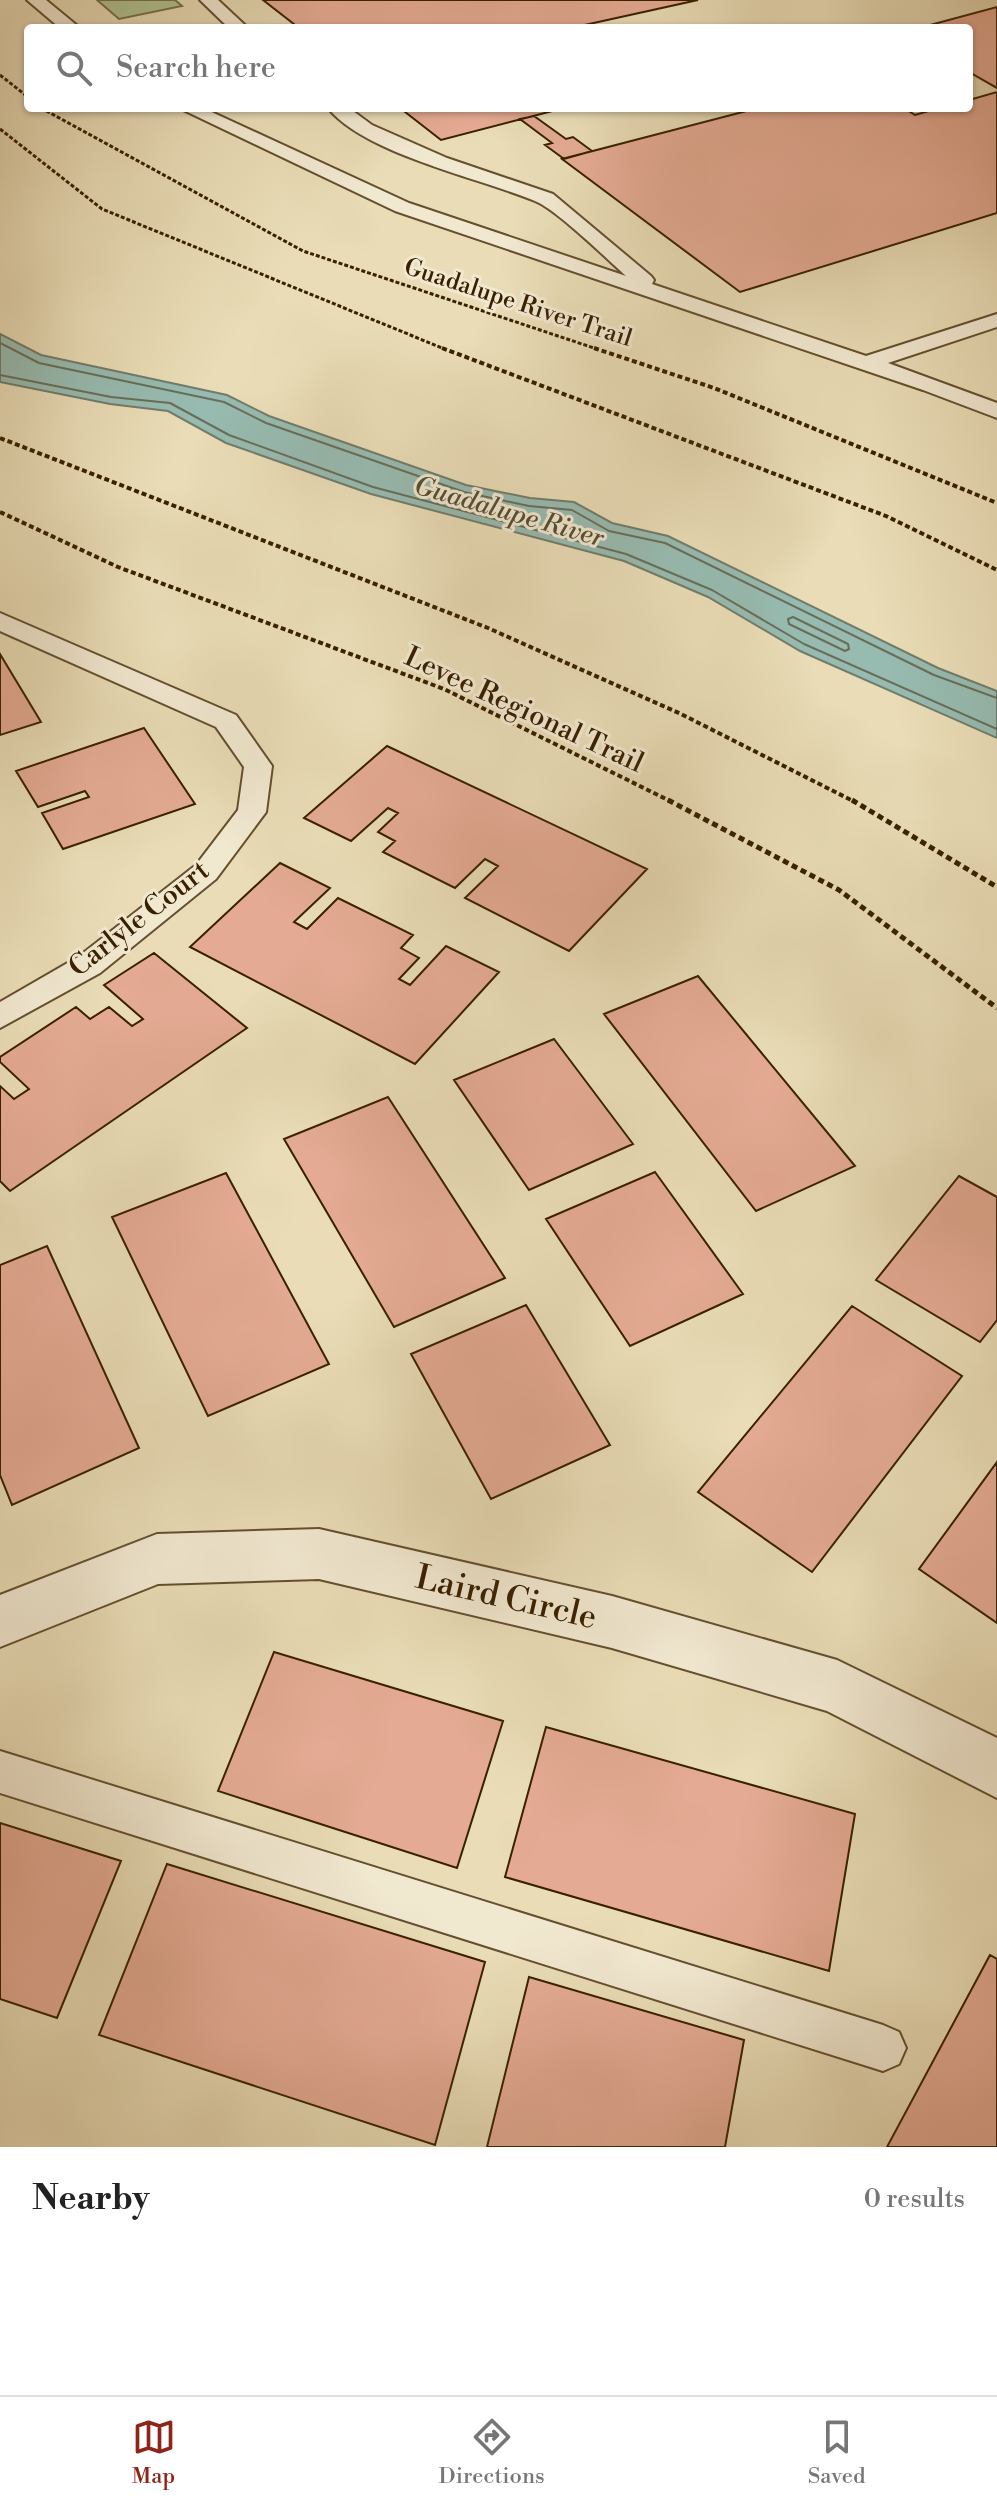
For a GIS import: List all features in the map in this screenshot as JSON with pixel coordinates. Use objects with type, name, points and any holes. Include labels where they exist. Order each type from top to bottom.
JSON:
[{"type":"street","name":"Laird Circle","points":[[0,1621],[157,1559],[319,1554],[612,1622],[837,1687],[997,1769]]},
{"type":"lane","points":[[35,0],[66,24]]},
{"type":"lane","points":[[208,0],[235,24]]},
{"type":"lane","points":[[197,112],[402,207],[867,363],[997,411]]},
{"type":"lane","points":[[342,112],[365,129],[440,162],[546,198],[659,293]]},
{"type":"lane","points":[[867,363],[997,320]]},
{"type":"lane","name":"Carlyle Court","points":[[0,621],[226,721],[258,766],[252,812],[206,872],[89,965],[0,1016]]},
{"type":"lane","points":[[0,1772],[883,2048]]},
{"type":"path","points":[[0,75],[24,94]]},
{"type":"path","name":"Guadalupe River Trail","points":[[48,112],[303,251],[714,388],[997,503]]},
{"type":"path","points":[[0,129],[102,209],[472,360],[886,516],[997,570]]},
{"type":"path","points":[[0,438],[488,628],[681,714],[840,793],[997,887]]},
{"type":"path","name":"Levee Regional Trail","points":[[0,512],[118,567],[444,689],[647,789],[839,890],[997,1008]]},
{"type":"green space","points":[[97,0],[175,0],[182,6],[119,19]]},
{"type":"water","name":"Guadalupe River","points":[[0,334],[41,355],[227,395],[269,416],[466,485],[530,498],[574,502],[612,523],[668,536],[938,668],[997,691],[997,738],[800,651],[708,597],[624,561],[371,494],[226,443],[168,411],[110,404],[0,382]]},
{"type":"building","points":[[263,0],[698,0],[589,24],[294,24]]},
{"type":"building","points":[[997,7],[997,88],[973,74],[973,24],[934,24]]},
{"type":"building","points":[[997,92],[997,213],[740,292],[562,159],[743,112],[910,112],[915,115],[925,112],[973,112],[973,99]]},
{"type":"building","points":[[405,112],[549,112],[441,140]]},
{"type":"building","points":[[534,116],[566,139],[573,137],[592,151],[564,159],[545,145],[552,143],[520,119]]},
{"type":"building","points":[[0,654],[41,722],[0,735]]},
{"type":"building","points":[[144,728],[195,804],[63,849],[42,813],[89,797],[85,791],[38,807],[16,771]]},
{"type":"building","points":[[387,746],[647,869],[569,951],[465,898],[498,866],[485,859],[455,888],[383,852],[395,841],[378,832],[398,813],[388,808],[351,841],[304,818]]},
{"type":"building","points":[[280,863],[330,888],[294,922],[307,929],[338,898],[413,935],[401,948],[419,958],[399,979],[410,985],[446,946],[499,972],[415,1064],[190,947]]},
{"type":"building","points":[[154,953],[247,1028],[10,1191],[0,1181],[0,1086],[14,1099],[29,1089],[0,1062],[0,1057],[76,1007],[90,1019],[109,1007],[132,1026],[143,1019],[104,985]]},
{"type":"building","points":[[698,976],[855,1166],[756,1211],[604,1014]]},
{"type":"building","points":[[554,1039],[633,1144],[529,1190],[454,1080]]},
{"type":"building","points":[[388,1097],[505,1278],[394,1327],[284,1139]]},
{"type":"building","points":[[655,1172],[743,1294],[630,1346],[546,1219]]},
{"type":"building","points":[[226,1173],[329,1364],[208,1416],[112,1217]]},
{"type":"building","points":[[959,1176],[997,1197],[997,1320],[980,1342],[876,1280]]},
{"type":"building","points":[[47,1246],[139,1448],[12,1505],[0,1475],[0,1265]]},
{"type":"building","points":[[526,1305],[610,1445],[491,1499],[411,1354]]},
{"type":"building","points":[[852,1306],[962,1376],[812,1572],[698,1492]]},
{"type":"building","points":[[997,1462],[997,1623],[919,1569]]},
{"type":"building","points":[[274,1652],[503,1721],[457,1868],[218,1791]]},
{"type":"building","points":[[546,1727],[855,1814],[829,1971],[505,1877]]},
{"type":"building","points":[[0,1823],[121,1861],[57,2018],[0,1999]]},
{"type":"building","points":[[167,1864],[485,1962],[435,2145],[99,2035]]},
{"type":"building","points":[[990,1955],[997,1959],[997,2147],[887,2147]]},
{"type":"building","points":[[529,1977],[744,2040],[725,2147],[487,2147]]}]
